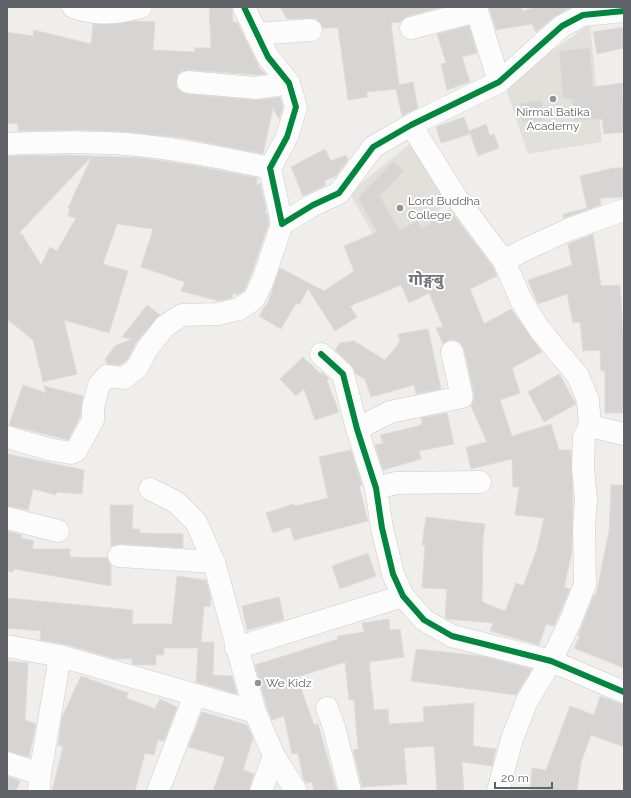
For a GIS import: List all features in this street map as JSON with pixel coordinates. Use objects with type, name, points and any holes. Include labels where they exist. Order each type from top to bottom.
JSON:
[{"type":"street","points":[[73,7],[81,10],[113,14],[140,7]]},
{"type":"street","points":[[7,437],[71,453],[76,451],[93,420],[92,407],[100,385],[107,376],[124,378],[137,368],[147,348],[165,326],[182,315],[218,314],[239,309],[254,299],[263,280],[282,224],[270,168],[287,137],[296,107],[289,83],[268,57],[244,7]]},
{"type":"street","points":[[411,28],[477,11],[499,82]]},
{"type":"street","points":[[282,224],[313,205],[339,194],[373,147],[411,125],[499,82],[562,26],[583,15],[624,11]]},
{"type":"street","points":[[256,34],[312,30]]},
{"type":"street","points":[[188,82],[256,88],[289,83]]},
{"type":"street","points":[[411,125],[456,197],[504,261],[522,302],[540,330],[578,376],[588,400],[590,426],[584,437],[583,466],[586,500],[584,527],[585,584],[570,622],[551,660],[527,701],[512,739],[498,791]]},
{"type":"street","points":[[7,144],[65,141],[126,144],[198,153],[270,168]]},
{"type":"street","points":[[504,261],[570,229],[624,210]]},
{"type":"street","points":[[357,429],[390,412],[462,397],[452,352]]},
{"type":"street","points":[[321,354],[343,374],[357,429],[376,488],[382,528],[393,574],[402,596],[424,620],[452,636],[551,660],[624,692]]},
{"type":"street","points":[[590,426],[624,434]]},
{"type":"street","points":[[376,488],[396,483],[480,482]]},
{"type":"street","points":[[150,488],[176,502],[196,522],[214,562],[236,648],[255,712],[274,756],[296,791]]},
{"type":"street","points":[[7,518],[58,531]]},
{"type":"street","points":[[119,556],[214,562]]},
{"type":"street","points":[[236,648],[402,596]]},
{"type":"street","points":[[7,646],[60,656],[255,712]]},
{"type":"street","points":[[7,763],[39,783],[60,656]]},
{"type":"street","points":[[158,791],[195,695]]},
{"type":"street","points":[[327,708],[334,727],[350,791]]},
{"type":"street","points":[[261,791],[274,756]]},
{"type":"shaded area","name":"Nirmal Batika Academy","points":[[590,24],[602,142],[528,154],[505,86],[527,68]]},
{"type":"shaded area","name":"Lord Buddha College","points":[[415,140],[450,201],[432,216],[449,243],[394,269],[349,193]]},
{"type":"building","points":[[209,7],[232,7],[233,22],[237,22],[260,69],[266,74],[256,75],[189,70],[182,71],[178,75],[176,81],[177,87],[181,92],[187,94],[255,100],[280,97],[283,107],[279,119],[273,108],[263,154],[183,138],[127,132],[81,130],[18,131],[18,124],[7,123],[7,32],[33,36],[34,30],[91,44],[93,24],[116,24],[135,21],[155,22],[153,50],[195,52],[194,48],[211,48]]},
{"type":"building","points":[[280,7],[442,7],[408,16],[400,22],[391,23],[399,85],[413,82],[418,108],[402,116],[396,89],[367,92],[367,97],[348,100],[338,28],[323,28],[317,19],[287,19]]},
{"type":"building","points":[[489,7],[521,7],[522,11],[538,7],[571,7],[554,17],[536,32],[532,24],[496,30]]},
{"type":"building","points":[[469,26],[477,53],[462,57],[470,82],[447,90],[441,64],[446,63],[437,34]]},
{"type":"building","points":[[624,27],[624,48],[597,54],[593,32]]},
{"type":"building","points":[[590,48],[593,87],[623,83],[624,132],[604,134],[602,119],[574,121],[572,99],[563,99],[559,51]]},
{"type":"building","points":[[542,101],[544,120],[522,122],[520,103]]},
{"type":"building","points":[[464,117],[470,134],[441,143],[436,127]]},
{"type":"building","points":[[486,124],[490,136],[494,134],[499,148],[478,156],[469,131]]},
{"type":"building","points":[[325,149],[331,161],[346,155],[348,160],[336,176],[324,181],[326,185],[303,196],[291,167]]},
{"type":"building","points":[[67,155],[143,158],[197,166],[258,178],[256,185],[260,183],[266,208],[265,213],[267,214],[269,223],[244,291],[238,295],[233,293],[232,298],[219,301],[181,291],[185,282],[141,267],[153,229],[117,224],[103,264],[128,271],[109,333],[64,320],[77,374],[43,382],[33,340],[7,319],[7,156]],"holes":[[[92,156],[68,208],[70,209],[68,216],[76,218],[57,251],[50,247],[41,265],[22,234],[19,233]]]},
{"type":"building","points":[[393,161],[404,171],[380,196],[399,230],[417,221],[422,229],[450,210],[493,267],[497,276],[470,289],[484,324],[511,309],[542,352],[512,368],[520,393],[500,400],[512,436],[551,424],[559,450],[571,450],[573,500],[572,552],[564,587],[570,589],[554,626],[546,624],[539,645],[490,631],[493,623],[447,619],[445,617],[447,589],[422,588],[425,545],[422,545],[426,517],[485,524],[483,539],[482,602],[505,611],[516,583],[523,586],[537,549],[544,518],[515,515],[519,487],[513,487],[512,459],[471,469],[466,447],[487,442],[471,406],[474,400],[474,394],[464,349],[461,343],[455,340],[449,340],[443,344],[436,328],[443,327],[429,293],[409,303],[401,285],[350,306],[357,317],[335,331],[308,289],[299,305],[296,303],[281,329],[259,316],[268,302],[280,268],[324,291],[354,271],[344,246],[377,232],[358,198]]},
{"type":"building","points":[[613,168],[624,168],[624,197],[600,198],[601,205],[564,218],[563,214],[587,208],[580,176]]},
{"type":"building","points":[[593,234],[601,286],[620,285],[624,342],[624,413],[605,413],[605,371],[601,371],[600,350],[583,351],[580,322],[573,323],[567,294],[538,304],[528,280],[572,265],[568,244]]},
{"type":"building","points":[[147,305],[160,315],[137,341],[127,360],[120,365],[107,364],[105,359],[115,346],[132,339],[122,337]]},
{"type":"building","points":[[428,329],[441,389],[416,394],[414,385],[371,397],[365,379],[356,374],[351,365],[335,350],[340,343],[354,341],[385,360],[400,342],[398,334]]},
{"type":"building","points":[[303,357],[321,374],[322,372],[329,379],[327,381],[339,412],[315,420],[304,389],[296,396],[280,379]]},
{"type":"building","points":[[559,374],[576,404],[544,422],[528,392]]},
{"type":"building","points":[[23,385],[46,393],[44,386],[83,396],[80,417],[68,440],[9,425]]},
{"type":"building","points":[[447,413],[454,444],[419,451],[421,459],[383,470],[375,445],[383,443],[380,435],[418,426],[422,424],[421,418]]},
{"type":"building","points":[[351,450],[362,485],[359,486],[368,521],[294,540],[290,527],[273,533],[266,513],[294,504],[295,506],[328,498],[319,457]]},
{"type":"building","points":[[7,454],[84,470],[82,494],[57,492],[56,495],[33,489],[28,510],[7,506]]},
{"type":"building","points":[[611,485],[624,485],[624,668],[574,648],[580,636],[578,635],[594,595],[596,595],[609,531]]},
{"type":"building","points":[[110,505],[133,505],[132,529],[140,529],[140,533],[183,534],[183,548],[120,544],[111,546]]},
{"type":"building","points":[[7,531],[22,535],[21,538],[34,541],[32,549],[70,549],[70,557],[107,558],[111,565],[111,586],[14,569],[13,572],[7,571]]},
{"type":"building","points":[[368,553],[376,576],[340,589],[332,566]]},
{"type":"building","points":[[177,576],[206,580],[211,599],[210,607],[204,606],[201,642],[214,642],[213,675],[232,676],[237,694],[196,682],[198,648],[164,648],[164,655],[156,655],[156,665],[137,665],[132,664],[132,659],[115,659],[68,645],[40,640],[41,631],[7,628],[7,598],[133,610],[132,624],[172,624]]},
{"type":"building","points":[[279,597],[284,620],[247,630],[242,606]]},
{"type":"building","points":[[389,619],[390,630],[400,629],[404,657],[369,662],[374,710],[388,709],[389,724],[424,722],[423,707],[474,703],[473,746],[496,749],[492,766],[462,762],[464,791],[437,791],[434,746],[404,748],[407,784],[362,787],[353,750],[358,749],[354,700],[349,700],[345,662],[297,677],[314,725],[318,724],[337,791],[314,791],[312,782],[306,783],[303,778],[298,753],[292,754],[284,716],[272,720],[267,708],[255,665],[338,639],[338,636],[364,632],[362,623]]},
{"type":"building","points":[[416,649],[482,656],[532,669],[516,695],[411,681]]},
{"type":"building","points":[[7,661],[28,663],[25,720],[36,724],[29,757],[7,751]]},
{"type":"building","points":[[81,676],[128,693],[126,698],[155,709],[160,699],[177,707],[164,741],[158,740],[154,755],[145,753],[135,791],[52,791],[63,747],[58,745],[62,717]]},
{"type":"building","points":[[600,696],[624,705],[624,747],[591,735],[581,762],[577,791],[530,791],[532,768],[546,770],[570,706],[594,715]]},
{"type":"building","points":[[202,712],[247,725],[253,738],[243,770],[254,774],[249,791],[213,791],[225,757],[188,747]]},
{"type":"building","points":[[7,776],[20,781],[16,791],[7,791]]},
{"type":"cycle path","points":[[244,7],[268,57],[289,83],[296,107],[287,137],[270,168],[282,224],[313,205],[339,193],[373,147],[411,125],[499,82],[562,26],[583,15],[624,11]]},
{"type":"cycle path","points":[[321,354],[343,374],[357,429],[376,488],[382,528],[393,574],[403,596],[424,620],[452,636],[551,661],[624,692]]},
{"type":"place","name":"Nirmal Batika Academy","points":[[553,99]]},
{"type":"place","name":"Lord Buddha College","points":[[400,208]]},
{"type":"place","name":"We Kidz","points":[[258,683]]},
{"type":"district","name":"गोङ्गबु","points":[[426,279]]}]
